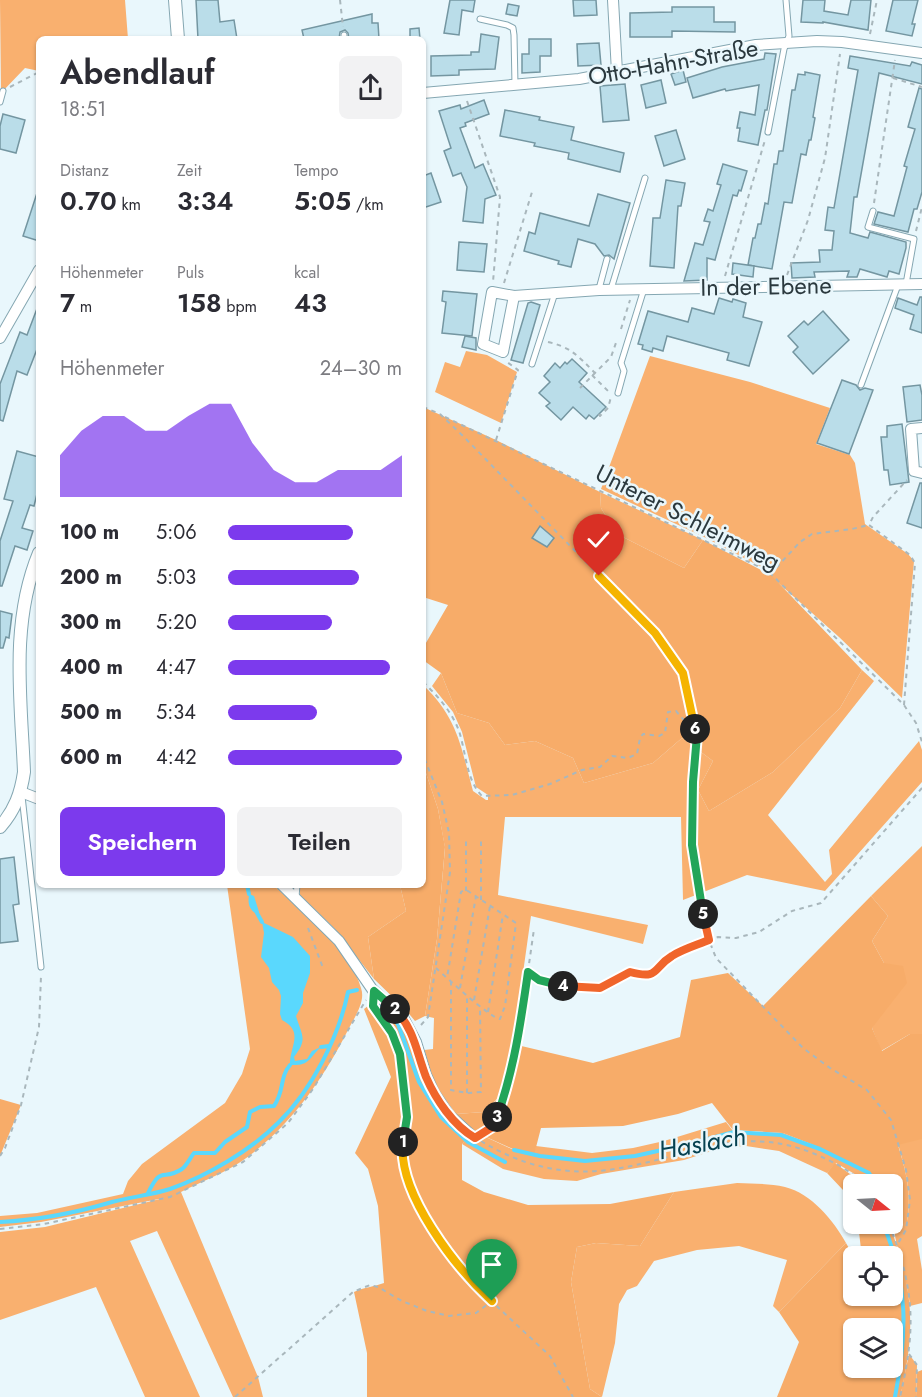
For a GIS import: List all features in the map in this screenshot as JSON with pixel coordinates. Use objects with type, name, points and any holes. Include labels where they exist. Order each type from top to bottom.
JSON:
[{"type":"street","points":[[175,0],[178,36]]},
{"type":"street","points":[[613,0],[617,72]]},
{"type":"street","name":"Otto-Hahn-Straße","points":[[426,93],[579,79],[756,45],[842,42],[922,53]]},
{"type":"street","points":[[0,338],[36,275]]},
{"type":"street","name":"In der Ebene","points":[[496,293],[514,296],[611,289],[922,284]]},
{"type":"street","points":[[496,293],[483,344],[503,352],[514,296]]},
{"type":"street","points":[[918,472],[911,429],[922,428]]},
{"type":"street","points":[[0,826],[9,816],[21,792],[24,772],[19,640],[25,597],[36,563]]},
{"type":"street","points":[[21,792],[36,797]]},
{"type":"street","points":[[286,888],[339,941],[373,990],[404,1019],[416,1041],[434,1093],[449,1115],[473,1137]]},
{"type":"lane","points":[[768,132],[789,36],[786,0]]},
{"type":"lane","points":[[480,19],[513,28],[514,86]]},
{"type":"lane","points":[[0,102],[3,91]]},
{"type":"lane","points":[[611,289],[645,178]]},
{"type":"lane","points":[[861,385],[902,284],[914,239],[868,227],[873,211]]},
{"type":"lane","points":[[599,290],[607,259]]},
{"type":"lane","points":[[618,393],[624,371],[621,363],[639,289]]},
{"type":"lane","points":[[532,364],[555,293]]},
{"type":"lane","points":[[21,792],[41,967]]},
{"type":"lane","points":[[296,897],[297,888]]},
{"type":"path","points":[[340,0],[344,36]]},
{"type":"path","points":[[868,46],[877,0]]},
{"type":"path","points":[[783,285],[808,220],[825,158],[842,42]]},
{"type":"path","points":[[873,211],[897,50]]},
{"type":"path","points":[[3,91],[36,74]]},
{"type":"path","points":[[893,78],[922,87]]},
{"type":"path","points":[[464,90],[500,197],[496,293]]},
{"type":"path","points":[[721,288],[768,132]]},
{"type":"path","points":[[496,293],[532,192]]},
{"type":"path","points":[[914,239],[922,207]]},
{"type":"path","points":[[580,388],[611,357],[639,289]]},
{"type":"path","points":[[540,340],[572,350],[612,395],[608,408],[600,416],[598,414]]},
{"type":"path","points":[[496,440],[518,370],[503,360],[503,352]]},
{"type":"path","name":"Unterer Schleimweg","points":[[426,408],[768,571],[904,705],[916,723],[922,742]]},
{"type":"path","points":[[440,414],[465,436],[655,633],[683,673],[697,735],[693,782],[692,845],[698,890],[709,940],[716,958],[803,1048],[830,1068],[867,1090],[891,1120],[906,1170],[910,1200],[906,1230],[897,1245]]},
{"type":"path","points":[[869,525],[873,517],[918,472]]},
{"type":"path","points":[[768,571],[777,567],[800,542],[812,534],[869,525],[910,555],[915,563],[904,705]]},
{"type":"path","points":[[426,685],[451,714],[459,730],[474,788],[482,796],[512,795],[550,784],[582,770],[600,767],[612,756],[628,758],[637,754],[643,734],[659,736],[665,733],[668,712],[676,711],[697,735]]},
{"type":"path","points":[[426,762],[442,802],[449,833],[450,872],[428,1017]]},
{"type":"path","points":[[528,972],[539,980],[566,987],[600,988],[630,972],[645,976],[658,970],[671,956],[709,940],[718,937],[736,938],[759,932],[792,911],[821,903],[922,788]]},
{"type":"path","points":[[481,840],[481,900]]},
{"type":"path","points":[[466,841],[466,891]]},
{"type":"path","points":[[436,968],[480,1006],[497,1019],[500,1018],[506,1006],[517,926],[514,921],[466,891]]},
{"type":"path","points":[[447,978],[461,892],[466,891]]},
{"type":"path","points":[[460,989],[476,897]]},
{"type":"path","points":[[474,1000],[490,906]]},
{"type":"path","points":[[488,1012],[503,914]]},
{"type":"path","points":[[308,927],[323,968]]},
{"type":"path","points":[[473,1137],[494,1126],[504,1098],[519,1034],[534,929]]},
{"type":"path","points":[[0,1156],[21,1105],[39,1027],[41,967]]},
{"type":"path","points":[[451,981],[451,1090],[466,1093],[481,1092],[480,1006]]},
{"type":"path","points":[[0,1229],[44,1224],[170,1197],[243,1162],[288,1123],[337,1050],[373,990]]},
{"type":"path","points":[[373,990],[373,1006],[392,1033],[400,1054],[407,1117],[403,1148],[406,1173],[420,1208],[443,1245],[471,1282],[550,1356],[573,1397]]},
{"type":"path","points":[[466,1093],[467,994]]},
{"type":"path","points":[[473,1137],[501,1154],[535,1166],[567,1171],[598,1171],[636,1165],[720,1143],[747,1140],[776,1142],[804,1150],[835,1163],[850,1174]]},
{"type":"path","points":[[893,1234],[908,1285],[912,1318],[909,1354],[900,1397]]},
{"type":"path","points":[[235,1397],[353,1292],[370,1285],[427,1311],[449,1316],[476,1312],[492,1301]]},
{"type":"path","points":[[909,1354],[918,1365],[916,1397]]},
{"type":"shaded area","points":[[0,0],[125,0],[128,36],[36,36],[36,70],[25,68],[1,93]]},
{"type":"shaded area","points":[[466,351],[487,355],[517,372],[501,423],[435,392],[445,362],[460,367]]},
{"type":"shaded area","points":[[650,356],[750,382],[830,408],[816,444],[850,455],[855,463],[865,524],[908,554],[914,561],[902,698],[839,637],[766,572],[767,570],[704,537],[601,489]]},
{"type":"shaded area","points":[[426,408],[496,440],[600,492],[601,508],[617,534],[684,568],[703,540],[771,575],[862,670],[840,708],[773,772],[709,811],[698,790],[713,761],[682,738],[653,763],[584,783],[573,758],[535,741],[505,745],[489,723],[457,713],[441,673],[426,662],[426,643],[448,605],[426,598]]},
{"type":"shaded area","points":[[600,492],[703,540],[684,568],[617,534],[601,508]]},
{"type":"shaded area","points":[[862,670],[874,681],[768,815],[825,882],[832,874],[829,850],[919,741],[922,750],[922,782],[825,891],[747,875],[683,900],[681,817],[505,817],[498,895],[648,925],[643,944],[531,916],[513,1044],[501,1095],[484,1112],[456,1114],[435,1085],[424,1050],[433,1049],[434,1018],[425,1016],[437,939],[445,848],[438,809],[426,773],[426,688],[444,709],[457,734],[473,791],[486,800],[488,800],[488,795],[476,787],[462,732],[453,712],[432,686],[441,673],[457,713],[489,723],[505,745],[535,741],[573,758],[584,783],[653,763],[682,738],[713,761],[698,790],[709,811],[773,772],[840,708]]},
{"type":"shaded area","points":[[426,773],[438,809],[445,847],[437,939],[425,1016],[415,1021],[374,979],[368,937],[406,911],[401,888],[426,888]]},
{"type":"shaded area","points":[[922,846],[922,1034],[910,1034],[881,1051],[872,1028],[884,963],[872,941],[888,916],[871,896]]},
{"type":"shaded area","points":[[227,888],[276,888],[312,919],[347,958],[361,988],[362,999],[338,1049],[316,1085],[289,1119],[242,1161],[181,1192],[258,1377],[263,1397],[233,1397],[157,1231],[130,1241],[200,1397],[145,1397],[96,1287],[0,1320],[0,1232],[45,1227],[164,1198],[41,1222],[0,1227],[0,1216],[37,1213],[123,1194],[128,1181],[142,1164],[225,1103],[242,1074],[250,1049]]},
{"type":"shaded area","points":[[300,888],[401,888],[406,911],[368,937],[374,979],[335,929],[300,895]]},
{"type":"shaded area","points":[[871,896],[888,916],[872,941],[884,963],[903,966],[907,983],[872,1028],[882,1051],[910,1034],[922,1034],[922,1139],[898,1145],[906,1173],[909,1201],[907,1221],[903,1223],[903,1174],[870,1174],[821,1148],[783,1133],[733,1130],[712,1103],[678,1114],[623,1126],[541,1128],[534,1155],[515,1150],[475,1132],[456,1114],[484,1112],[502,1095],[513,1044],[593,1063],[680,1037],[691,980],[728,973],[763,1006]]},
{"type":"shaded area","points":[[377,999],[398,1016],[410,1036],[423,1079],[469,1138],[462,1144],[462,1180],[484,1192],[528,1205],[610,1204],[674,1192],[640,1246],[596,1243],[577,1247],[571,1282],[590,1389],[602,1397],[367,1397],[367,1353],[354,1292],[384,1283],[378,1206],[368,1169],[355,1153],[391,1077],[364,1009]]},
{"type":"shaded area","points":[[0,1099],[21,1105],[0,1156]]},
{"type":"shaded area","points":[[726,1122],[733,1131],[783,1133],[820,1148],[870,1174],[855,1174],[836,1163],[827,1173],[779,1151],[746,1146],[721,1148],[684,1160],[601,1174],[577,1181],[544,1179],[503,1169],[462,1144],[475,1132],[514,1150],[533,1154],[536,1146],[592,1153],[633,1148]]},
{"type":"shaded area","points":[[922,1138],[922,1236],[917,1239],[922,1270],[922,1303],[910,1306],[903,1269],[903,1246],[898,1246],[895,1234],[903,1234],[903,1218],[907,1221],[908,1211],[906,1173],[898,1144]]},
{"type":"shaded area","points":[[835,1163],[850,1174],[843,1174],[843,1190],[827,1173]]},
{"type":"shaded area","points":[[737,1183],[767,1184],[795,1190],[821,1209],[846,1243],[779,1312],[773,1306],[787,1260],[739,1246],[697,1250],[654,1261],[637,1286],[627,1290],[619,1304],[615,1343],[602,1397],[590,1389],[571,1282],[577,1247],[596,1243],[640,1246],[674,1192]]},
{"type":"shaded area","points":[[859,1234],[892,1234],[897,1246],[861,1246]]},
{"type":"shaded area","points":[[843,1246],[843,1306],[903,1306],[903,1266],[908,1289],[910,1330],[909,1351],[900,1397],[777,1397],[799,1342],[779,1312]]},
{"type":"shaded area","points":[[909,1354],[917,1365],[916,1397],[900,1397]]},
{"type":"shaded area","points":[[922,1370],[922,1397],[916,1397],[917,1372]]},
{"type":"water","points":[[249,894],[254,896],[259,912],[256,914],[249,905]]},
{"type":"water","points":[[262,922],[293,937],[310,956],[310,973],[303,993],[303,1003],[296,1016],[302,1033],[302,1041],[294,1057],[295,1061],[307,1059],[312,1051],[321,1047],[305,1063],[290,1065],[294,1035],[289,1025],[282,1020],[279,990],[272,982],[269,968],[261,957],[264,933]]},
{"type":"building","points":[[196,0],[218,0],[220,22],[234,20],[237,36],[198,36]]},
{"type":"building","points":[[450,0],[475,0],[473,12],[462,10],[459,35],[444,33]]},
{"type":"building","points":[[573,0],[596,0],[597,15],[574,16]]},
{"type":"building","points":[[803,0],[825,0],[824,11],[848,15],[851,0],[871,0],[868,30],[823,22],[801,22]]},
{"type":"building","points":[[893,0],[918,0],[912,24],[915,24],[912,36],[886,31]]},
{"type":"building","points":[[508,4],[519,6],[517,16],[506,14]]},
{"type":"building","points":[[672,7],[714,7],[714,22],[735,22],[735,32],[672,31],[672,37],[630,37],[630,13],[672,12]]},
{"type":"building","points":[[372,14],[372,23],[378,23],[379,36],[348,36],[345,30],[340,32],[339,36],[303,36],[302,30]]},
{"type":"building","points":[[419,28],[420,36],[410,36],[410,29]]},
{"type":"building","points":[[481,34],[499,37],[495,69],[459,70],[459,75],[431,76],[431,56],[471,55],[471,52],[479,52]]},
{"type":"building","points":[[529,39],[551,39],[551,56],[540,56],[540,72],[522,73],[522,54],[529,54]]},
{"type":"building","points":[[599,43],[601,65],[578,66],[577,44]]},
{"type":"building","points":[[765,53],[776,54],[767,110],[765,110],[758,145],[738,141],[740,128],[737,128],[740,112],[755,115],[759,85],[726,91],[725,89],[693,98],[687,78],[722,67],[764,59]]},
{"type":"building","points":[[850,56],[910,66],[912,62],[922,65],[922,84],[879,73],[857,197],[854,197],[850,233],[868,238],[870,232],[906,242],[906,248],[899,274],[889,271],[887,277],[860,269],[857,277],[847,277],[849,271],[814,272],[815,277],[792,278],[791,263],[820,262],[819,250],[832,250],[834,231],[825,230],[828,207],[834,208],[858,70],[848,68]]},
{"type":"building","points":[[683,70],[686,82],[675,85],[671,74]]},
{"type":"building","points":[[805,72],[820,75],[811,140],[809,140],[806,155],[801,154],[792,203],[784,202],[772,269],[748,265],[753,238],[755,238],[758,224],[761,224],[765,203],[768,204],[774,164],[777,164],[779,151],[783,151],[792,90],[795,90],[798,74],[805,75]]},
{"type":"building","points":[[661,80],[666,103],[646,108],[641,85]]},
{"type":"building","points":[[625,84],[629,120],[603,122],[600,86]]},
{"type":"building","points":[[919,88],[922,89],[922,192],[917,209],[914,209],[908,232],[874,224],[878,212],[894,216],[907,167],[904,166],[915,129],[908,127]]},
{"type":"building","points":[[484,100],[489,114],[465,123],[466,126],[460,128],[475,168],[483,164],[496,195],[485,199],[483,223],[463,221],[467,187],[461,173],[453,176],[444,151],[451,148],[439,111],[460,105],[461,109]]},
{"type":"building","points":[[505,110],[574,127],[571,140],[624,153],[620,172],[568,159],[569,153],[500,136]]},
{"type":"building","points":[[3,114],[25,120],[16,153],[0,149],[0,126]]},
{"type":"building","points":[[676,130],[685,159],[664,166],[655,136]]},
{"type":"building","points":[[723,164],[747,171],[741,191],[739,190],[737,196],[733,195],[715,260],[707,258],[707,280],[684,281],[695,243],[703,245],[710,222],[704,221],[708,209],[713,211],[721,185],[717,184]]},
{"type":"building","points":[[431,173],[441,202],[426,207],[426,175]]},
{"type":"building","points":[[666,180],[685,183],[681,206],[678,206],[674,268],[650,266],[653,218],[660,218]]},
{"type":"building","points":[[598,194],[630,203],[614,259],[609,255],[604,256],[595,244],[578,239],[571,267],[558,264],[559,261],[524,251],[529,232],[535,234],[540,213],[589,226]]},
{"type":"building","points":[[36,196],[36,240],[23,236]]},
{"type":"building","points":[[459,242],[487,244],[484,272],[457,270]]},
{"type":"building","points":[[733,263],[754,266],[753,277],[732,274]]},
{"type":"building","points":[[443,291],[477,294],[472,336],[442,333],[446,302],[442,301]]},
{"type":"building","points":[[922,297],[922,333],[910,329],[914,315],[895,308],[898,298],[917,305]]},
{"type":"building","points":[[719,298],[746,303],[743,317],[762,322],[749,366],[727,360],[729,353],[667,336],[663,351],[653,348],[652,352],[642,349],[643,345],[638,344],[648,311],[688,322],[692,308],[714,314]]},
{"type":"building","points":[[528,303],[540,305],[523,363],[511,360]]},
{"type":"building","points":[[36,311],[36,352],[27,375],[17,371],[3,421],[0,420],[0,384],[20,332],[27,335]]},
{"type":"building","points":[[823,311],[849,340],[813,374],[793,352],[798,347],[788,336],[804,321],[808,325]]},
{"type":"building","points":[[465,336],[476,338],[476,350],[462,347]]},
{"type":"building","points":[[572,359],[587,373],[579,382],[606,407],[594,419],[589,415],[586,419],[573,407],[561,420],[546,406],[550,403],[539,393],[550,382],[544,376],[555,363],[560,368]]},
{"type":"building","points":[[842,380],[856,385],[860,390],[865,388],[873,390],[849,454],[817,443]]},
{"type":"building","points":[[920,385],[922,420],[907,422],[903,387]]},
{"type":"building","points":[[902,424],[909,482],[890,485],[888,470],[884,470],[881,437],[887,437],[887,426]]},
{"type":"building","points":[[17,451],[36,456],[36,498],[34,506],[30,505],[22,528],[33,531],[27,550],[15,546],[2,586],[0,586],[0,541],[13,501],[4,499]]},
{"type":"building","points":[[920,483],[922,483],[922,528],[907,523]]},
{"type":"building","points":[[540,526],[554,538],[547,547],[532,538]]},
{"type":"building","points":[[0,611],[12,614],[9,638],[6,637],[3,648],[0,648]]},
{"type":"building","points":[[14,857],[19,904],[13,905],[18,941],[0,943],[0,859]]},
{"type":"waterway","points":[[248,888],[249,894]]},
{"type":"waterway","points":[[257,913],[262,922]]},
{"type":"waterway","points":[[0,1222],[56,1215],[163,1191],[199,1177],[242,1152],[278,1123],[302,1095],[331,1044],[348,992],[357,990]]},
{"type":"waterway","name":"Haslach","points":[[375,1000],[398,1024],[419,1082],[441,1117],[468,1142],[505,1162]]},
{"type":"waterway","points":[[321,1047],[329,1046]]},
{"type":"waterway","points":[[148,1193],[156,1179],[182,1169],[194,1153],[215,1153],[225,1142],[247,1127],[250,1112],[260,1107],[274,1106],[280,1095],[284,1075],[290,1065]]},
{"type":"waterway","name":"Haslach","points":[[514,1150],[540,1156],[585,1161],[635,1156],[734,1132],[781,1135],[820,1149],[870,1174]]},
{"type":"waterway","name":"Haslach","points":[[887,1234],[898,1268],[903,1310],[902,1352],[895,1397]]},
{"type":"route","points":[[492,1301],[471,1282],[443,1245],[420,1208],[406,1173],[403,1148],[407,1117],[401,1081],[400,1054],[392,1033],[373,1006],[374,991],[404,1019],[416,1041],[434,1093],[449,1115],[475,1138],[494,1126],[504,1098],[519,1034],[528,972],[539,980],[566,987],[600,988],[630,972],[645,976],[658,970],[671,956],[709,940],[698,890],[692,845],[693,782],[697,735],[683,673],[655,633],[599,576]]}]
